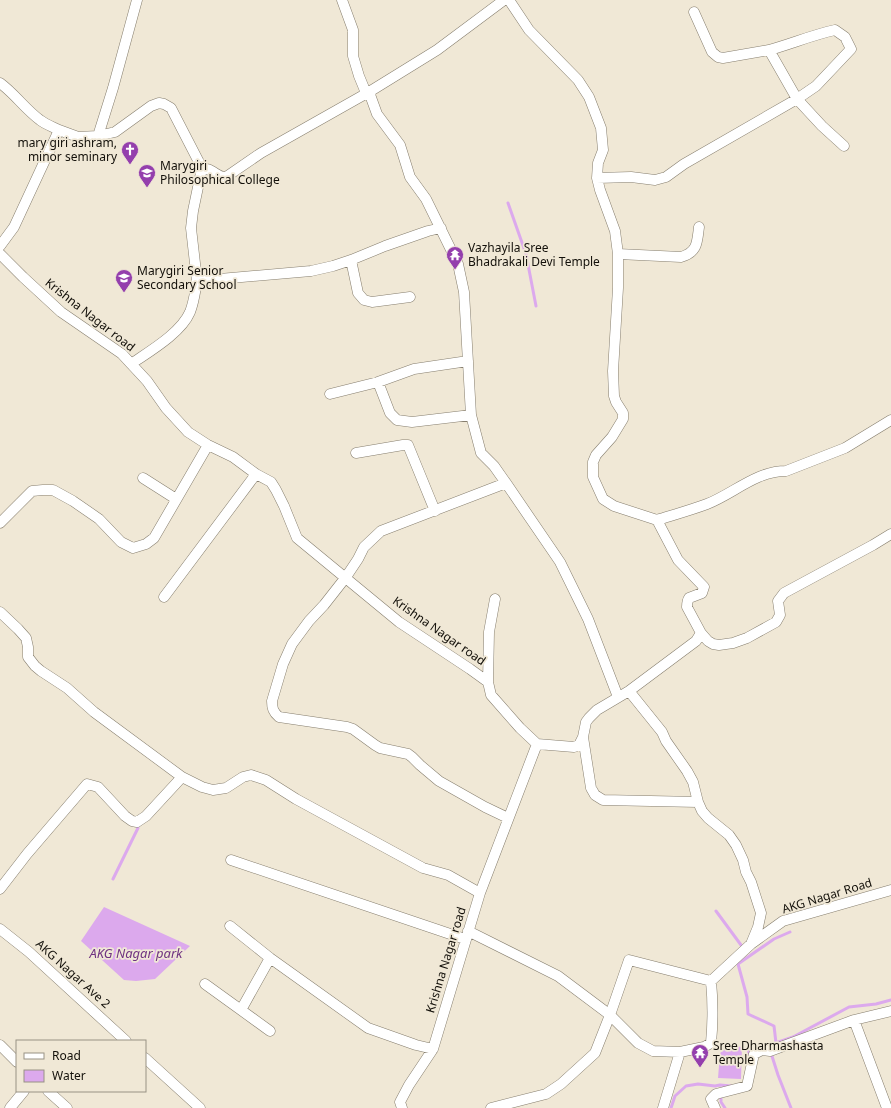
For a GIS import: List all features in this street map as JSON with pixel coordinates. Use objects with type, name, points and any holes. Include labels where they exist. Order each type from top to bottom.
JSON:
[{"type":"street","points":[[98,136],[137,0]]},
{"type":"street","points":[[342,0],[353,30],[354,56],[359,76],[377,114],[400,145],[410,177],[426,198],[458,264],[464,292],[472,415],[481,453],[494,466],[560,562],[588,620],[618,697]]},
{"type":"street","points":[[202,168],[211,171],[217,176],[226,177],[261,152],[367,93],[437,50],[504,0]]},
{"type":"street","points":[[509,0],[529,30],[578,80],[589,97],[601,128],[603,150],[598,163],[597,178],[600,190],[616,231],[618,254],[617,316],[613,371],[614,396],[623,413],[612,437],[596,455],[593,462],[593,477],[603,499],[614,506],[657,520],[708,504],[762,475],[778,471],[786,471],[845,448],[891,420]]},
{"type":"street","points":[[597,178],[631,176],[655,180],[666,177],[684,164],[797,99],[816,86],[851,50],[845,37],[834,30],[789,45],[723,58],[716,56],[712,52],[694,12]]},
{"type":"street","points":[[769,50],[797,99],[822,126],[844,146]]},
{"type":"street","points":[[0,84],[8,89],[40,120],[59,130],[78,137],[98,136],[115,132],[151,106],[159,103],[164,104],[172,108],[202,168],[192,211],[191,228],[197,281],[194,299],[189,314],[182,325],[153,349],[131,364]]},
{"type":"street","points":[[0,246],[14,227],[59,130]]},
{"type":"street","points":[[618,254],[686,256],[693,251],[697,243],[699,227]]},
{"type":"street","points":[[197,281],[311,271],[333,266],[385,246],[441,228]]},
{"type":"street","name":"Krishna Nagar road","points":[[0,254],[22,277],[61,312],[122,354],[147,381],[166,408],[188,432],[208,445],[233,457],[256,474],[271,482],[284,506],[297,538],[399,622],[488,682],[491,695],[520,728],[537,744],[480,894],[432,1049],[400,1102],[402,1108]]},
{"type":"street","points":[[351,260],[358,293],[364,300],[372,302],[410,297]]},
{"type":"street","points":[[330,394],[378,382],[414,369],[468,362]]},
{"type":"street","points":[[378,382],[390,413],[397,420],[412,422],[472,415]]},
{"type":"street","points":[[0,524],[32,491],[53,490],[73,501],[99,519],[121,542],[133,548],[146,544],[154,538],[208,445]]},
{"type":"street","points":[[356,453],[408,445],[435,511]]},
{"type":"street","points":[[164,597],[256,474]]},
{"type":"street","points":[[143,478],[176,499]]},
{"type":"street","points":[[506,483],[381,531],[364,547],[346,577],[292,644],[283,664],[272,701],[272,707],[274,713],[279,717],[353,729],[380,748],[408,754],[439,781],[508,818]]},
{"type":"street","points":[[657,520],[678,560],[704,587],[702,593],[689,598],[687,607],[701,632],[708,641],[717,644],[733,643],[747,638],[776,622],[780,615],[778,601],[784,593],[891,534]]},
{"type":"street","points":[[488,682],[489,632],[495,599]]},
{"type":"street","points":[[0,612],[26,638],[28,657],[35,666],[67,688],[94,712],[182,777],[202,787],[213,790],[226,788],[243,777],[251,775],[266,780],[296,799],[423,868],[448,875],[480,894]]},
{"type":"street","points":[[537,744],[574,747],[579,745],[583,738],[586,722],[597,710],[629,691],[696,641],[701,632]]},
{"type":"street","points":[[629,691],[662,732],[666,741],[687,770],[693,782],[702,811],[708,818],[729,835],[736,845],[743,860],[761,913],[758,927],[751,944]]},
{"type":"street","points":[[583,738],[591,788],[595,795],[603,800],[698,802]]},
{"type":"street","points":[[0,889],[27,854],[87,784],[98,787],[125,816],[132,821],[137,822],[146,816],[182,777]]},
{"type":"street","points":[[231,860],[467,935],[558,976],[610,1015],[638,1043],[653,1051],[680,1052],[704,1047],[710,1043],[713,1027],[711,981],[629,960],[610,1015],[595,1053],[561,1084],[546,1094],[491,1108]]},
{"type":"street","name":"AKG Nagar Road","points":[[711,981],[751,944],[783,921],[891,890]]},
{"type":"street","points":[[230,926],[270,958],[368,1028],[432,1049]]},
{"type":"street","name":"AKG Nagar Ave 2","points":[[0,928],[29,952],[125,1040]]},
{"type":"street","points":[[241,1010],[270,958]]},
{"type":"street","points":[[205,984],[270,1030]]},
{"type":"street","points":[[715,1108],[711,1099],[716,1094],[747,1086],[754,1054],[762,1050],[770,1051],[854,1020],[891,1011]]},
{"type":"street","points":[[854,1020],[887,1108]]},
{"type":"street","points":[[0,1045],[16,1061]]},
{"type":"street","points":[[663,1108],[680,1052]]},
{"type":"street","points":[[146,1059],[200,1108]]},
{"type":"street","points":[[10,1108],[23,1092]]},
{"type":"street","points":[[49,1092],[67,1108]]},
{"type":"water","name":"AKG Nagar park","points":[[104,907],[190,946],[155,979],[136,981],[124,980],[81,941]]},
{"type":"water","points":[[730,1046],[742,1047],[741,1079],[718,1078],[720,1053]]},
{"type":"waterway","points":[[508,203],[526,254],[536,306]]},
{"type":"waterway","points":[[113,879],[138,828]]},
{"type":"waterway","points":[[716,911],[741,945]]},
{"type":"waterway","points":[[776,1043],[774,1026],[748,1014],[747,997],[738,964],[774,939],[790,932]]},
{"type":"waterway","points":[[748,1060],[749,1048],[753,1046],[770,1045],[793,1037],[849,1007],[876,1004],[891,1000]]},
{"type":"waterway","points":[[771,1053],[791,1108]]},
{"type":"waterway","points":[[671,1108],[675,1096],[686,1086],[698,1084],[731,1086]]},
{"type":"waterway","points":[[721,1098],[721,1102],[725,1108]]},
{"type":"place","name":"mary giri ashram, minor seminary","points":[[130,165]]},
{"type":"place","name":"Marygiri Philosophical College","points":[[147,188]]},
{"type":"place","name":"Vazhayila Sree Bhadrakali Devi Temple","points":[[455,270]]},
{"type":"place","name":"Marygiri Senior Secondary School","points":[[124,293]]},
{"type":"place","name":"Sree Dharmashasta Temple","points":[[700,1068]]}]
